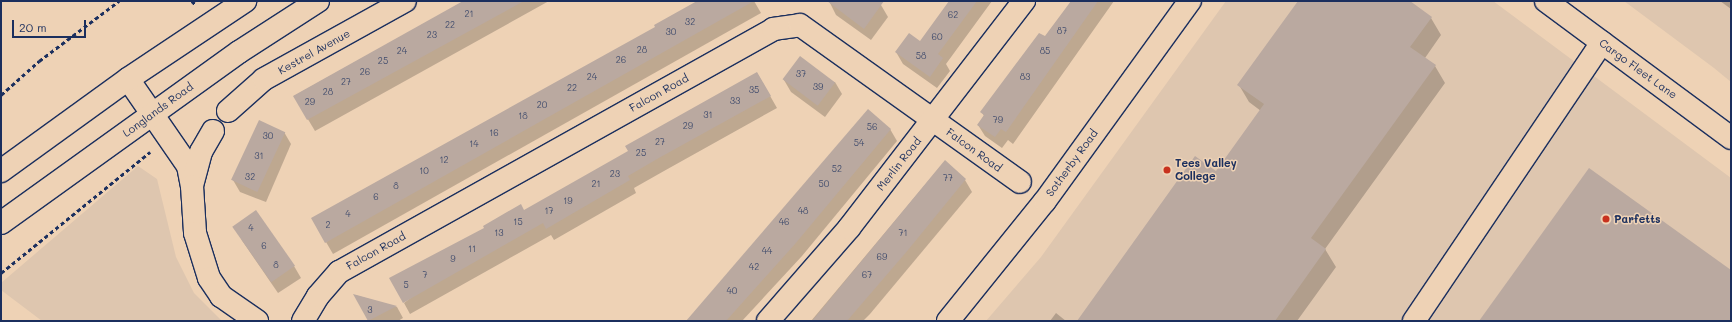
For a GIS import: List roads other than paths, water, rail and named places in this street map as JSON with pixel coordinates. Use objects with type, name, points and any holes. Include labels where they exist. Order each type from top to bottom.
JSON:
[{"type":"street","points":[[1,171],[128,79],[245,1]]},
{"type":"street","name":"Longlands Road","points":[[1,223],[239,52],[318,1]]},
{"type":"street","name":"Kestrel Avenue","points":[[228,111],[264,80],[405,1]]},
{"type":"street","name":"Merlin Road","points":[[768,321],[849,228],[934,120],[1024,1]]},
{"type":"street","name":"Sotherby Road","points":[[948,321],[1045,201],[1190,1]]},
{"type":"street","name":"Cargo Fleet Lane","points":[[1546,1],[1729,132]]},
{"type":"street","name":"Falcon Road","points":[[303,321],[318,296],[338,272],[773,29],[800,25],[1020,182]]},
{"type":"street","points":[[1414,321],[1602,42]]},
{"type":"street","points":[[128,79],[169,136],[188,166],[192,186],[195,233],[209,278],[221,296],[257,321]]},
{"type":"street","points":[[192,186],[201,152],[213,131]]},
{"type":"place","name":"Tees Valley College","points":[[1167,170]]},
{"type":"place","name":"Parfetts","points":[[1606,219]]}]
